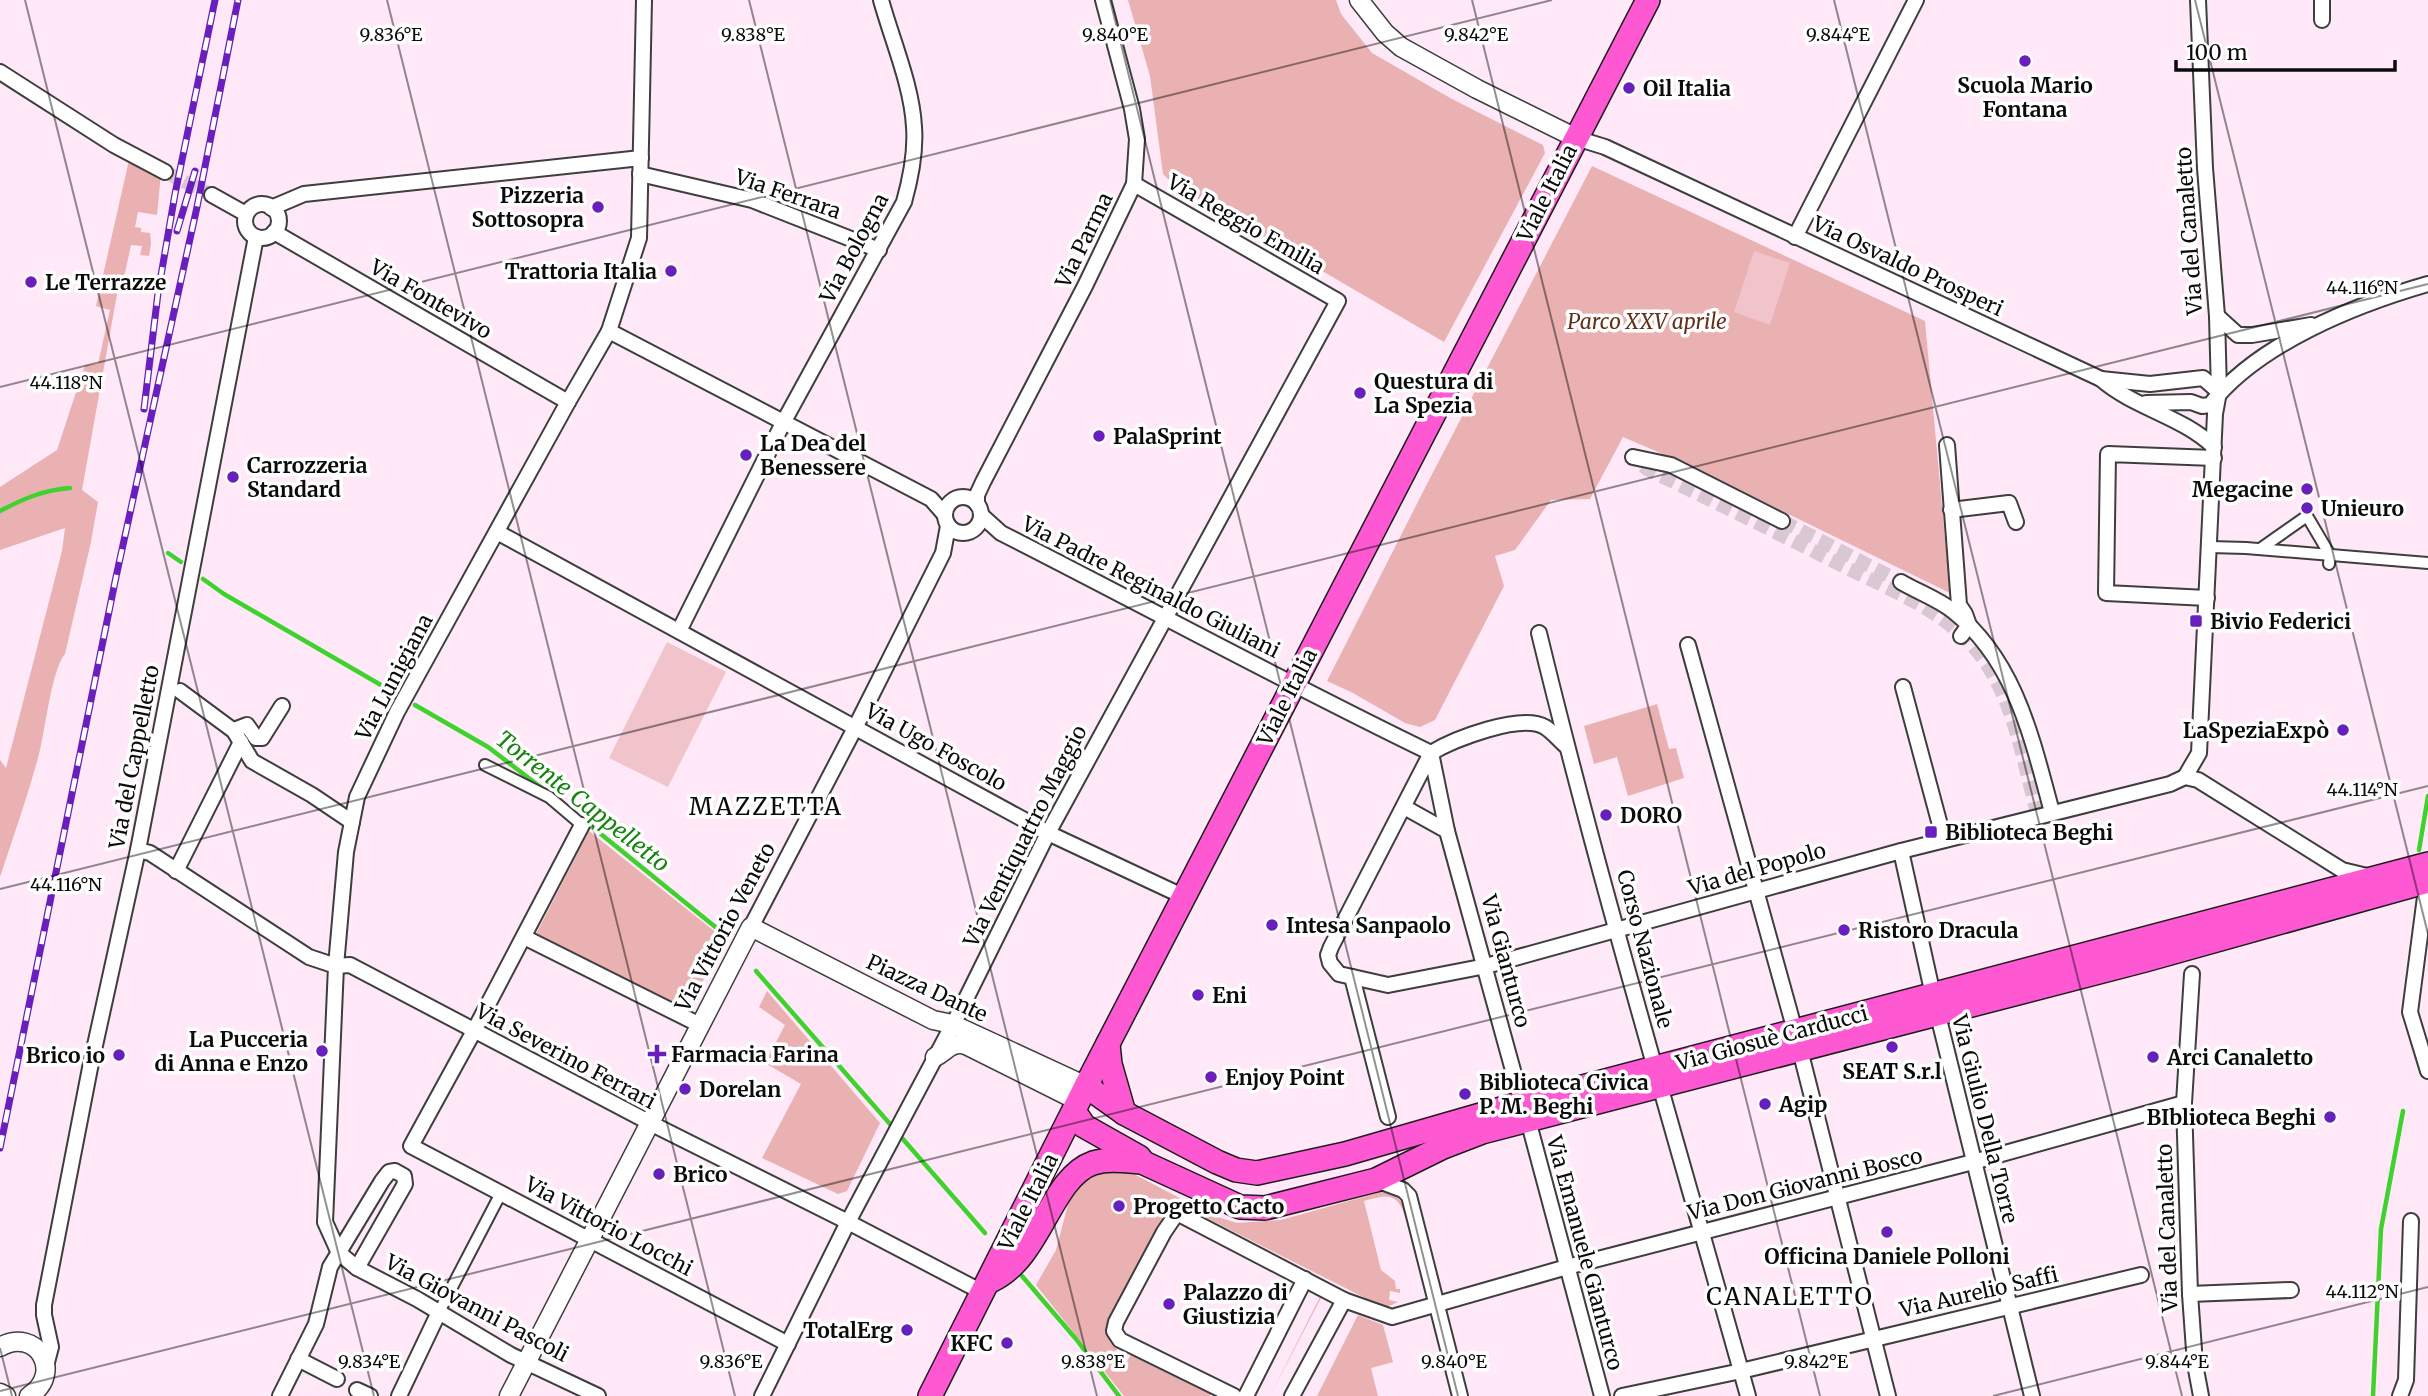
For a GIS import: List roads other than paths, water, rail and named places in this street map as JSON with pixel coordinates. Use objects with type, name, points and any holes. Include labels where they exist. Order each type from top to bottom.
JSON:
[{"type":"main road","name":"Viale Italia","points":[[930,1396],[1079,1100],[1648,0]]},
{"type":"main road","name":"Via Giosuè Carducci","points":[[1144,1163],[1139,1157],[1084,1126],[1079,1100],[1124,1113],[1236,1170],[1257,1173],[1525,1112],[1935,1004],[2428,864]]},
{"type":"main road","name":"Via Giosuè Carducci","points":[[1935,1004],[2158,956],[2428,881]]},
{"type":"main road","points":[[1108,1044],[1110,1064],[1124,1113]]},
{"type":"main road","name":"Via Giosuè Carducci","points":[[985,1287],[1006,1273],[1025,1252],[1057,1198],[1083,1168],[1108,1160],[1144,1163],[1240,1207],[1265,1208],[1376,1180],[1525,1112]]},
{"type":"street","name":"Via Lunigiana","points":[[339,1253],[325,1222],[336,966],[346,852],[357,797],[394,717],[609,331],[639,238],[644,0]]},
{"type":"street","name":"Via Bologna","points":[[783,423],[904,202],[911,175],[914,126],[910,99],[881,0]]},
{"type":"street","name":"Via Parma","points":[[969,504],[1085,286],[1134,184],[1137,139],[1132,109],[1103,0]]},
{"type":"street","points":[[1360,0],[1378,25],[1401,47],[1477,89],[1576,138]]},
{"type":"street","points":[[1795,237],[1916,0]]},
{"type":"street","name":"Via del Canaletto","points":[[2185,777],[2199,753],[2215,414],[2219,392],[2198,0]]},
{"type":"street","points":[[2322,0],[2322,20]]},
{"type":"street","points":[[0,72],[114,145],[164,172]]},
{"type":"street","name":"Via Osvaldo Prosperi","points":[[1576,138],[1605,147],[2101,379],[2189,428],[2214,452]]},
{"type":"street","points":[[271,208],[304,194],[641,158]]},
{"type":"street","name":"Via Ferrara","points":[[640,174],[752,200],[878,252]]},
{"type":"street","name":"Via Reggio Emilia","points":[[1134,184],[1338,301]]},
{"type":"street","points":[[212,195],[246,214]]},
{"type":"street","points":[[255,206],[271,208],[278,216],[274,232],[267,237],[256,237],[245,226],[246,214],[255,206]]},
{"type":"street","name":"Via Fontevivo","points":[[274,232],[568,402]]},
{"type":"street","name":"Via del Cappelletto","points":[[46,1366],[51,1346],[44,1315],[45,1300],[90,1068],[138,850],[256,237]]},
{"type":"street","points":[[867,286],[878,252]]},
{"type":"street","points":[[2140,403],[2191,402],[2202,406],[2210,405],[2219,392],[2247,367],[2326,322],[2354,309],[2426,285]]},
{"type":"street","name":"Via Ventiquattro Maggio","points":[[762,1396],[848,1222],[1048,833],[1164,615],[1338,301]]},
{"type":"street","points":[[2217,316],[2238,335],[2326,322]]},
{"type":"street","points":[[609,331],[931,499],[969,504]]},
{"type":"street","points":[[2101,379],[2150,384],[2203,378],[2219,392]]},
{"type":"street","points":[[679,631],[783,423]]},
{"type":"street","points":[[1947,445],[1959,605],[1965,614],[1965,630]]},
{"type":"street","points":[[2207,598],[2106,593],[2108,454],[2214,452]]},
{"type":"street","points":[[1633,457],[1671,464],[1782,521]]},
{"type":"street","points":[[931,499],[947,521],[968,532]]},
{"type":"street","points":[[1951,510],[2009,503],[2016,522]]},
{"type":"street","name":"Via Padre Reginaldo Giuliani","points":[[969,504],[1001,533],[1164,615],[1293,685],[1431,753]]},
{"type":"street","name":"Via Vittorio Veneto","points":[[509,1396],[943,553],[947,506],[969,504],[978,526],[943,553]]},
{"type":"street","points":[[2260,549],[2307,516],[2330,560]]},
{"type":"street","name":"Via Ugo Foscolo","points":[[497,532],[1048,833],[1177,893]]},
{"type":"street","name":"Via Padre Reginaldo Giuliani","points":[[968,532],[1001,533]]},
{"type":"street","points":[[2210,547],[2260,549],[2330,560],[2428,563]]},
{"type":"street","points":[[1901,582],[1941,603],[1998,661],[2011,682],[2022,709],[2052,812]]},
{"type":"street","name":"Corso Nazionale","points":[[1539,633],[1566,746],[1616,930],[1748,1396]]},
{"type":"street","points":[[1688,645],[1798,1040],[1888,1396]]},
{"type":"street","points":[[1903,687],[1944,840]]},
{"type":"street","points":[[180,691],[238,736],[252,761],[312,795],[352,822]]},
{"type":"street","points":[[176,871],[238,736],[247,725],[256,738],[262,738],[282,706]]},
{"type":"street","points":[[1388,1117],[1345,976],[1329,963],[1331,947],[1431,753],[1446,744],[1524,722],[1544,727],[1566,746]]},
{"type":"street","name":"Via Gianturco","points":[[1431,753],[1447,831],[1525,1112]]},
{"type":"street","points":[[474,1031],[582,825],[549,797],[485,765]]},
{"type":"street","points":[[2185,777],[2198,780],[2342,870],[2379,877]]},
{"type":"street","name":"Via del Popolo","points":[[1345,976],[1388,985],[1486,966],[1901,851],[2170,785],[2185,777]]},
{"type":"street","points":[[1404,807],[1447,831]]},
{"type":"street","name":"Via Severino Ferrari","points":[[138,850],[150,853],[309,957],[336,966],[350,965],[649,1123],[985,1287]]},
{"type":"street","name":"Via Giulio Della Torre","points":[[1901,851],[1935,1004],[2032,1396]]},
{"type":"street","points":[[2428,893],[2425,897],[2410,1012],[2428,1071]]},
{"type":"street","name":"Piazza Dante","points":[[751,927],[933,1020],[952,1024],[1079,1100]]},
{"type":"street","points":[[524,937],[700,1025]]},
{"type":"street","name":"Via del Canaletto","points":[[2192,974],[2184,1103],[2190,1294],[2195,1364],[2201,1396]]},
{"type":"street","name":"Via Vittorio Locchi","points":[[474,1031],[411,1146],[788,1344]]},
{"type":"street","name":"Piazza Dante","points":[[934,1056],[945,1052],[951,1045],[966,1045],[1079,1100]]},
{"type":"street","name":"Via Don Giovanni Bosco","points":[[1234,1396],[1120,1340],[1114,1331],[1116,1322],[1169,1222],[1177,1213],[1344,1300],[1392,1317],[1567,1267],[1973,1162],[2184,1103]]},
{"type":"street","name":"Via Emanuele Gianturco","points":[[1525,1112],[1602,1396]]},
{"type":"street","points":[[280,1396],[316,1324],[330,1267],[389,1171],[395,1171],[406,1179],[405,1184],[358,1268]]},
{"type":"street","points":[[1376,1180],[1403,1190],[1409,1196],[1460,1396]]},
{"type":"street","points":[[398,1396],[500,1193]]},
{"type":"street","points":[[2400,1396],[2406,1380],[2411,1221]]},
{"type":"street","name":"Via Giovanni Pascoli","points":[[339,1253],[358,1268],[527,1362],[598,1396]]},
{"type":"street","name":"Via Aurelio Saffi","points":[[1622,1396],[1741,1371],[2141,1275]]},
{"type":"street","points":[[1246,1396],[1305,1279]]},
{"type":"street","points":[[2190,1294],[2291,1290]]},
{"type":"street","points":[[1293,1396],[1344,1300]]},
{"type":"street","points":[[0,1331],[37,1349],[46,1366],[43,1383],[35,1394]]},
{"type":"street","points":[[0,1347],[20,1341]]},
{"type":"street","points":[[298,1359],[337,1379]]},
{"type":"waterway","name":"Torrente Cappelletto","points":[[0,511],[34,496],[70,488]]},
{"type":"waterway","name":"Torrente Cappelletto","points":[[168,553],[181,562]]},
{"type":"waterway","name":"Torrente Cappelletto","points":[[203,579],[224,594],[393,692]]},
{"type":"waterway","name":"Torrente Cappelletto","points":[[415,705],[488,747],[543,789]]},
{"type":"waterway","points":[[2419,850],[2428,796]]},
{"type":"waterway","name":"Torrente Cappelletto","points":[[586,822],[724,934]]},
{"type":"waterway","name":"Torrente Cappelletto","points":[[756,971],[890,1124]]},
{"type":"waterway","points":[[2373,1396],[2381,1229],[2403,1111]]},
{"type":"waterway","name":"Torrente Cappelletto","points":[[902,1138],[985,1233]]},
{"type":"waterway","name":"Torrente Cappelletto","points":[[1022,1276],[1076,1339],[1119,1396]]},
{"type":"tunnel","points":[[165,172],[212,195]]},
{"type":"tunnel","points":[[1631,464],[1633,457],[1647,469],[1899,593],[1968,640],[1993,674],[2010,713],[2038,816]]},
{"type":"tunnel","points":[[1782,521],[1901,582]]},
{"type":"railway","points":[[144,409],[158,293],[175,194],[215,0]]},
{"type":"railway","points":[[0,1148],[116,577],[197,207],[238,0]]},
{"type":"railway","points":[[177,231],[195,171]]},
{"type":"place","name":"Scuola Mario Fontana","points":[[2025,61]]},
{"type":"place","name":"Oil Italia","points":[[1629,88]]},
{"type":"place","name":"Pizzeria Sottosopra","points":[[598,207]]},
{"type":"place","name":"Trattoria Italia","points":[[671,271]]},
{"type":"place","name":"Le Terrazze","points":[[31,282]]},
{"type":"place","name":"Questura di La Spezia","points":[[1360,393]]},
{"type":"place","name":"PalaSprint","points":[[1099,436]]},
{"type":"place","name":"La Dea del Benessere","points":[[746,455]]},
{"type":"place","name":"Carrozzeria Standard","points":[[233,477]]},
{"type":"place","name":"Megacine","points":[[2307,489]]},
{"type":"place","name":"Unieuro","points":[[2307,508]]},
{"type":"place","name":"Bivio Federici","points":[[2196,621]]},
{"type":"place","name":"LaSpeziaExpò","points":[[2343,730]]},
{"type":"place","name":"DORO","points":[[1606,815]]},
{"type":"place","name":"Biblioteca Beghi","points":[[1931,832]]},
{"type":"place","name":"Intesa Sanpaolo","points":[[1272,925]]},
{"type":"place","name":"Ristoro Dracula","points":[[1844,930]]},
{"type":"place","name":"Eni","points":[[1198,995]]},
{"type":"place","name":"SEAT S.r.l","points":[[1892,1047]]},
{"type":"place","name":"La Pucceria di Anna e Enzo","points":[[322,1051]]},
{"type":"place","name":"Farmacia Farina","points":[[657,1054]]},
{"type":"place","name":"Brico io","points":[[119,1055]]},
{"type":"place","name":"Arci Canaletto","points":[[2153,1057]]},
{"type":"place","name":"Enjoy Point","points":[[1211,1077]]},
{"type":"place","name":"Dorelan","points":[[685,1089]]},
{"type":"place","name":"Biblioteca Civica P. M. Beghi","points":[[1465,1094]]},
{"type":"place","name":"Agip","points":[[1765,1104]]},
{"type":"place","name":"BIblioteca Beghi","points":[[2330,1117]]},
{"type":"place","name":"Brico","points":[[659,1174]]},
{"type":"place","name":"Progetto Cacto","points":[[1119,1206]]},
{"type":"place","name":"Officina Daniele Polloni","points":[[1887,1232]]},
{"type":"place","name":"Palazzo di Giustizia","points":[[1169,1304]]},
{"type":"place","name":"TotalErg","points":[[907,1330]]},
{"type":"place","name":"KFC","points":[[1007,1343]]},
{"type":"district","name":"MAZZETTA","points":[[766,806]]},
{"type":"district","name":"CANALETTO","points":[[1790,1296]]},
{"type":"park label","name":"Parco XXV aprile","points":[[1647,321]]}]
